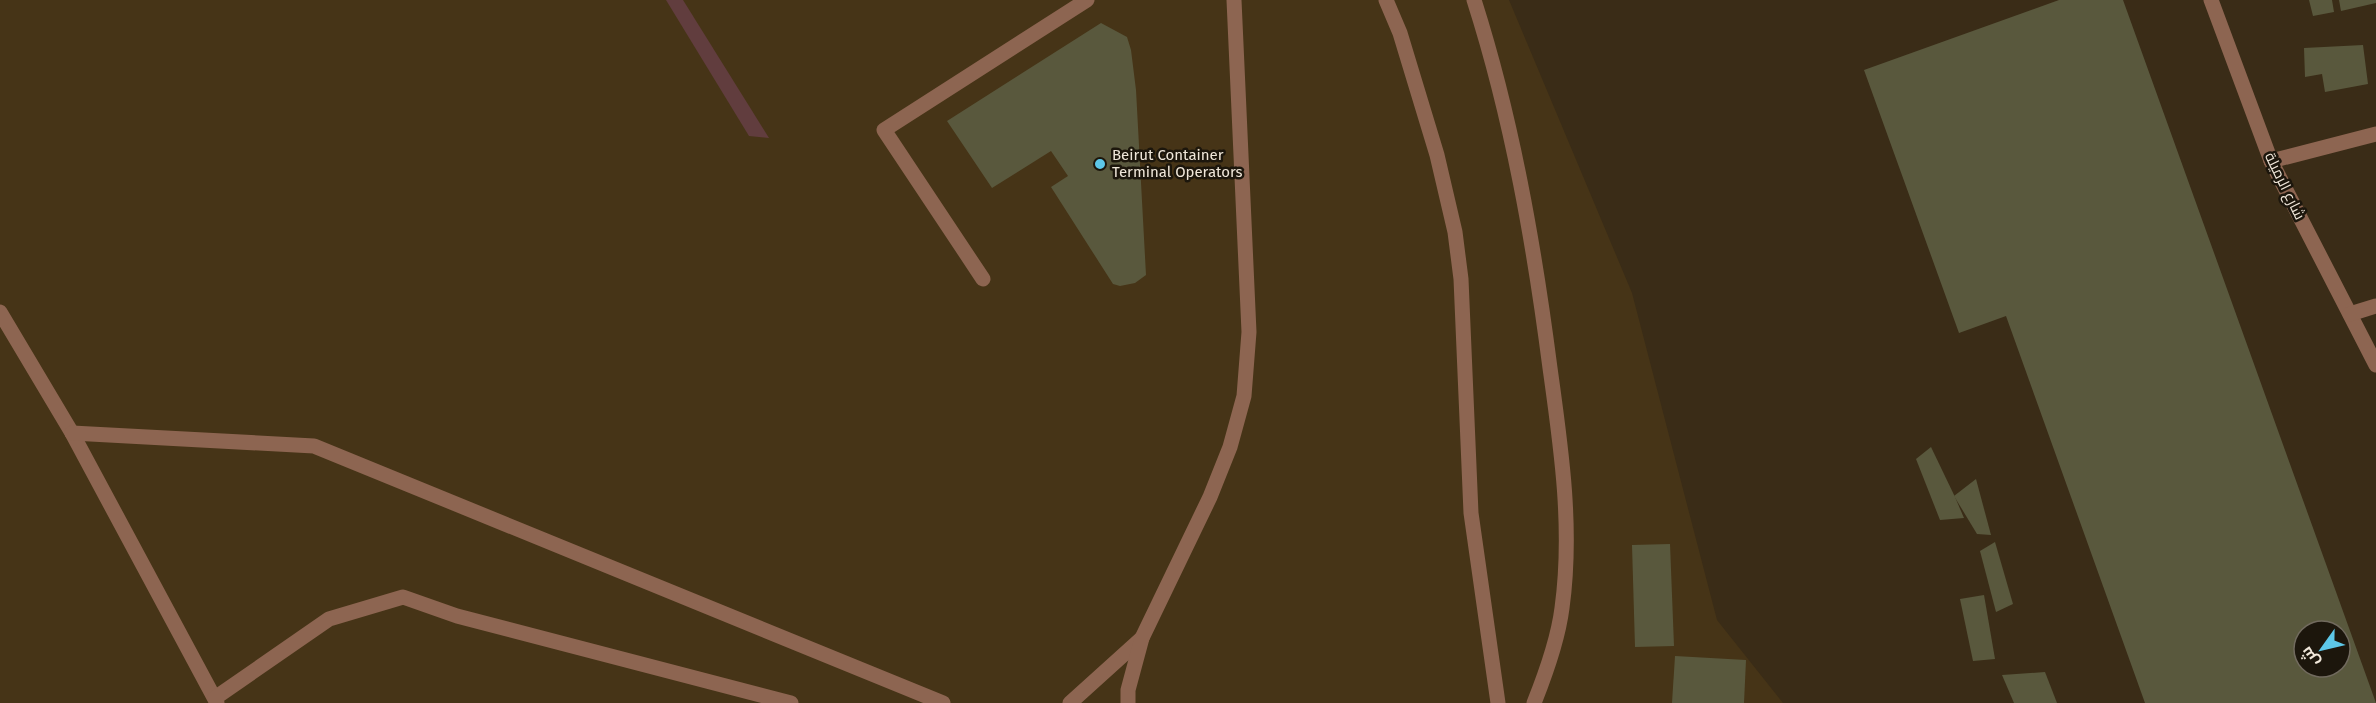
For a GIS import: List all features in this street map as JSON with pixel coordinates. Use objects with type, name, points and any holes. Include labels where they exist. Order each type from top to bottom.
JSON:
[{"type":"street","points":[[983,279],[884,130],[1087,0]]},
{"type":"street","points":[[1128,703],[1128,690],[1142,638],[1210,497],[1230,447],[1244,396],[1249,332],[1234,0]]},
{"type":"street","points":[[1386,0],[1400,33],[1437,155],[1455,232],[1461,279],[1471,513],[1498,703]]},
{"type":"street","points":[[1474,0],[1509,133],[1537,267],[1565,474],[1566,558],[1562,609],[1548,667],[1534,703]]},
{"type":"street","name":"شارع الرميلة","points":[[2211,0],[2271,161],[2376,365]]},
{"type":"street","points":[[2271,161],[2376,134]]},
{"type":"street","points":[[2350,315],[2376,306]]},
{"type":"street","points":[[0,312],[72,433],[216,701],[329,619],[403,597],[457,616],[791,703]]},
{"type":"street","points":[[72,433],[314,446],[943,703]]},
{"type":"street","points":[[1070,703],[1142,638]]},
{"type":"shaded area","points":[[0,0],[1509,0],[1632,293],[1717,620],[1783,703],[0,703]]},
{"type":"shaded area","points":[[666,0],[683,0],[769,138],[749,136]]},
{"type":"building","points":[[2059,0],[2123,0],[2346,619],[2292,619],[2292,679],[2352,679],[2352,636],[2376,703],[2145,703],[2006,316],[1959,333],[1864,70]]},
{"type":"building","points":[[2309,0],[2332,0],[2334,12],[2313,16]]},
{"type":"building","points":[[2339,0],[2376,0],[2376,3],[2341,11]]},
{"type":"building","name":"Beirut Container Terminal Operators","points":[[1101,23],[1127,37],[1136,90],[1146,275],[1135,283],[1120,286],[1113,284],[1051,187],[1068,176],[1051,151],[992,188],[947,121]]},
{"type":"building","points":[[2363,45],[2368,84],[2325,92],[2322,74],[2305,77],[2304,48]]},
{"type":"building","points":[[1931,447],[1964,518],[1940,520],[1916,459]]},
{"type":"building","points":[[1976,479],[1991,535],[1977,534],[1954,496]]},
{"type":"building","points":[[1995,542],[2013,604],[1996,612],[1980,551]]},
{"type":"building","points":[[1670,544],[1674,646],[1635,647],[1632,545]]},
{"type":"building","points":[[1984,595],[1995,659],[1973,661],[1960,599]]},
{"type":"building","points":[[1675,656],[1746,660],[1744,703],[1672,703]]},
{"type":"building","points":[[2045,672],[2057,703],[2014,703],[2002,675]]},
{"type":"place","name":"Beirut Container Terminal Operators","points":[[1100,164]]}]
